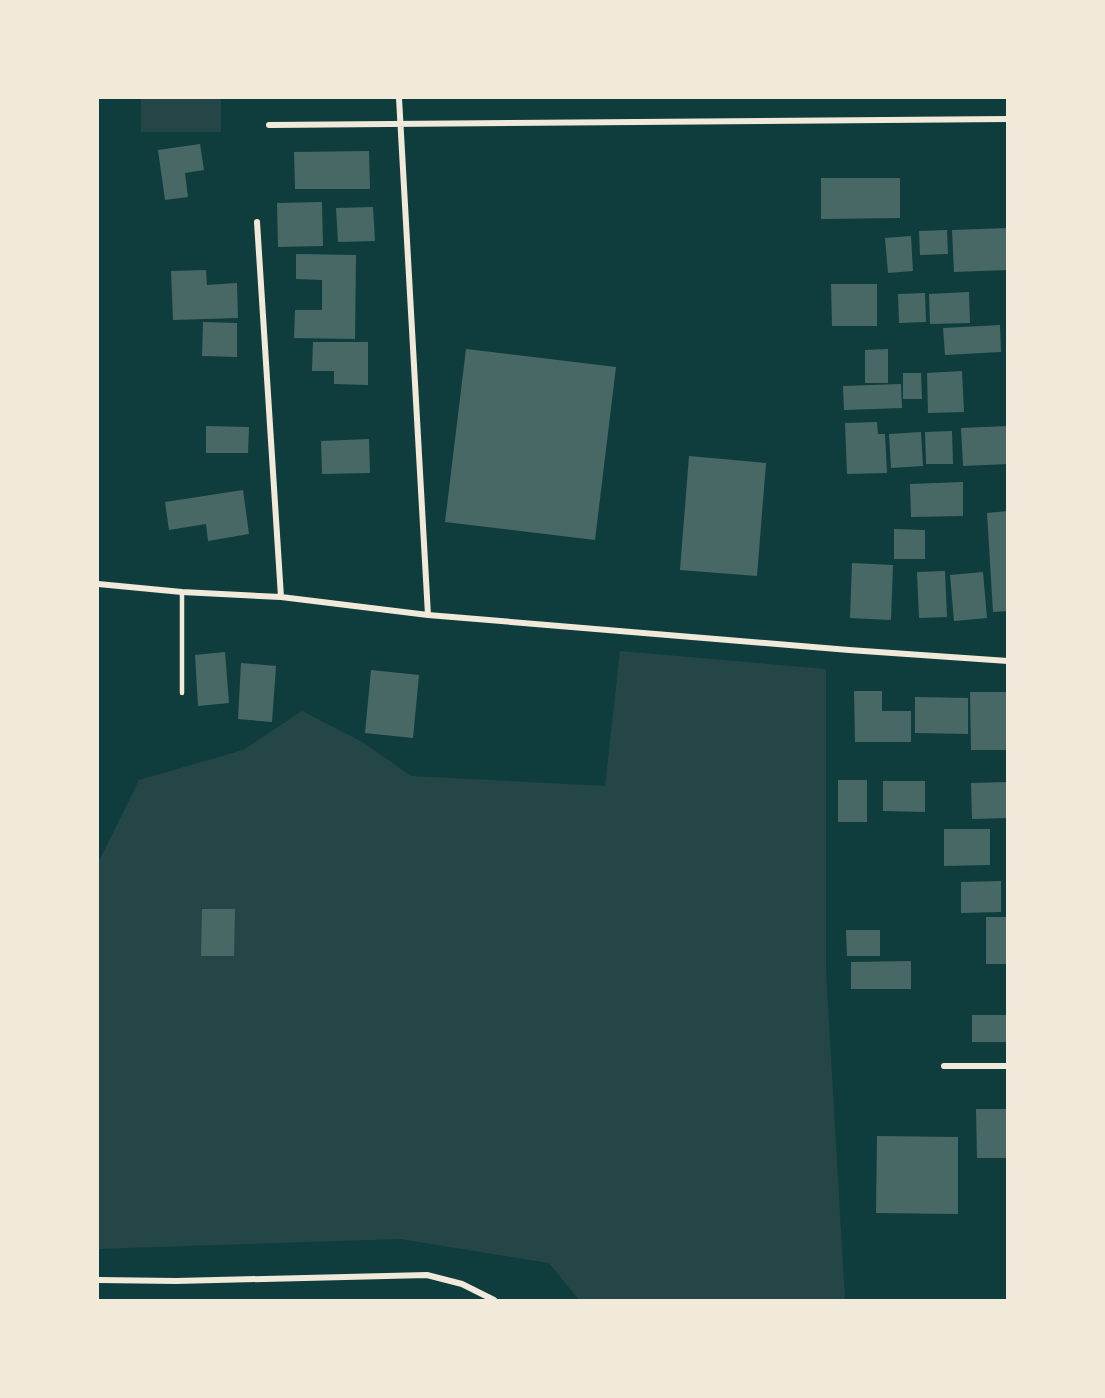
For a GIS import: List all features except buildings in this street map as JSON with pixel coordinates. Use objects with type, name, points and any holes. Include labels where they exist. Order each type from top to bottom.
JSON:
[{"type":"street","points":[[399,98],[428,615]]},
{"type":"street","points":[[268,125],[1008,120]]},
{"type":"street","points":[[257,222],[281,597]]},
{"type":"street","points":[[98,584],[182,592],[281,597],[428,615],[1008,661]]},
{"type":"street","points":[[944,1066],[1008,1066]]},
{"type":"street","points":[[98,1280],[177,1281],[427,1275],[462,1284],[494,1300]]},
{"type":"lane","points":[[182,592],[182,693]]},
{"type":"shaded area","points":[[141,98],[221,98],[221,132],[141,132]]},
{"type":"shaded area","points":[[620,651],[826,669],[826,972],[845,1300],[579,1300],[549,1263],[400,1239],[98,1249],[98,863],[139,780],[243,750],[302,711],[364,743],[411,776],[605,786]]}]
